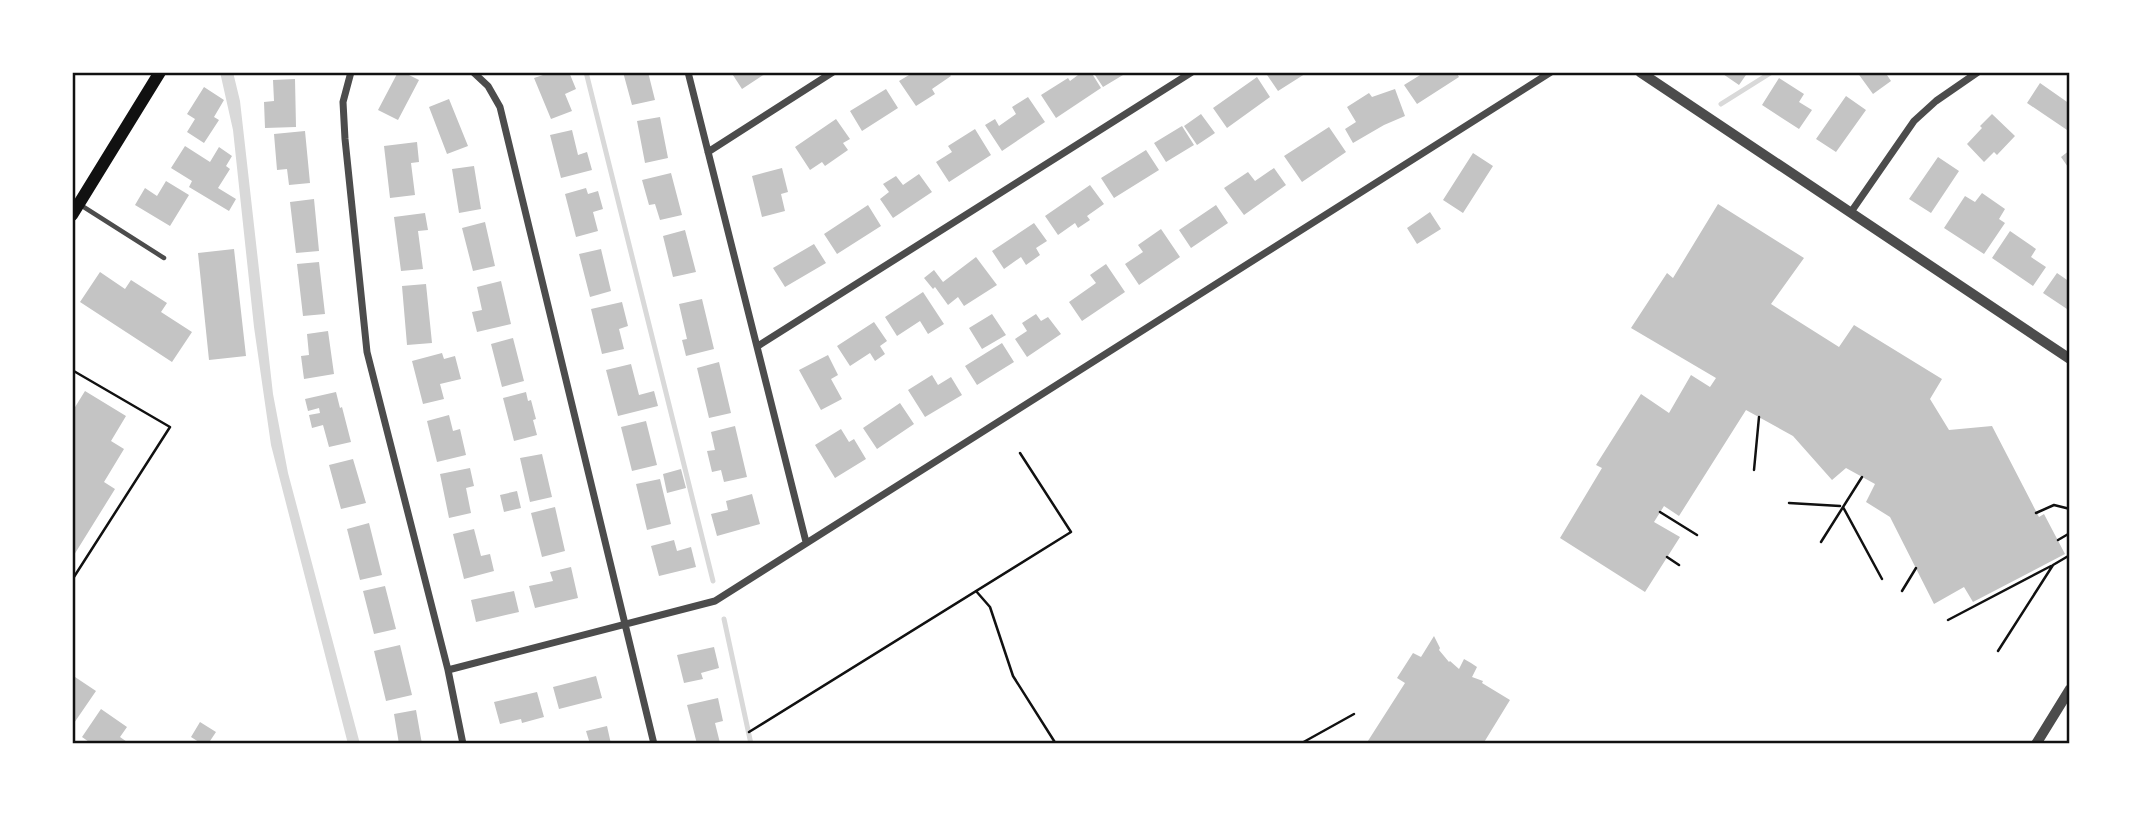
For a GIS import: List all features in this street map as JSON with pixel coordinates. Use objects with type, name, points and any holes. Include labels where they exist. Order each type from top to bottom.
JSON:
[{"type":"main road","points":[[75,209],[160,72]]},
{"type":"street","points":[[351,72],[343,102],[345,139],[367,352],[449,670],[463,744]]},
{"type":"street","points":[[473,72],[488,86],[500,107],[654,744]]},
{"type":"street","points":[[688,72],[806,542]]},
{"type":"street","points":[[708,152],[833,72]]},
{"type":"street","points":[[758,346],[1192,72]]},
{"type":"street","points":[[449,670],[715,601],[1551,72]]},
{"type":"street","points":[[1640,72],[2070,359]]},
{"type":"street","points":[[1851,212],[1914,121],[1936,101],[1978,72]]},
{"type":"street","points":[[2036,744],[2070,689]]},
{"type":"lane","points":[[75,209],[164,258]]},
{"type":"path","points":[[72,370],[170,427],[72,580]]},
{"type":"path","points":[[1754,470],[1759,417]]},
{"type":"path","points":[[749,732],[1071,532],[1020,453]]},
{"type":"path","points":[[1821,542],[1862,477]]},
{"type":"path","points":[[1789,503],[1842,506]]},
{"type":"path","points":[[2036,513],[2054,505],[2070,509]]},
{"type":"path","points":[[1842,506],[1882,579]]},
{"type":"path","points":[[1660,512],[1697,535]]},
{"type":"path","points":[[2057,540],[2070,534]]},
{"type":"path","points":[[1948,620],[2070,555]]},
{"type":"path","points":[[1667,557],[1679,565]]},
{"type":"path","points":[[1998,651],[2053,565]]},
{"type":"path","points":[[1902,591],[1916,568]]},
{"type":"path","points":[[976,591],[990,607],[1013,676],[1056,744]]},
{"type":"path","points":[[1300,744],[1354,714]]},
{"type":"shaded area","points":[[220,72],[233,72],[240,101],[273,394],[288,473],[360,744],[348,744],[271,445],[254,327],[233,130]]},
{"type":"building","points":[[398,72],[419,80],[398,120],[378,110]]},
{"type":"building","points":[[552,72],[569,72],[576,89],[565,94],[572,111],[551,119],[534,78]]},
{"type":"building","points":[[623,72],[648,72],[655,100],[632,105]]},
{"type":"building","points":[[731,72],[768,72],[742,89]]},
{"type":"building","points":[[914,72],[948,72],[951,76],[932,89],[935,94],[916,106],[899,81]]},
{"type":"building","points":[[1082,72],[1091,72],[1101,88],[1056,118],[1041,95]]},
{"type":"building","points":[[1093,72],[1128,72],[1103,87]]},
{"type":"building","points":[[1265,72],[1308,72],[1278,91]]},
{"type":"building","points":[[1425,72],[1456,72],[1459,77],[1417,104],[1404,85]]},
{"type":"building","points":[[1720,72],[1748,72],[1739,85]]},
{"type":"building","points":[[1857,72],[1885,72],[1891,81],[1873,94]]},
{"type":"building","points":[[1257,77],[1270,97],[1227,128],[1213,108]]},
{"type":"building","points":[[1779,78],[1804,94],[1799,102],[1812,110],[1799,129],[1762,105]]},
{"type":"building","points":[[295,79],[296,127],[265,128],[264,102],[274,101],[273,80]]},
{"type":"building","points":[[2040,83],[2070,104],[2070,132],[2027,103]]},
{"type":"building","points":[[204,87],[224,100],[214,117],[219,120],[204,143],[187,132],[195,119],[187,114]]},
{"type":"building","points":[[886,89],[898,108],[862,131],[850,111]]},
{"type":"building","points":[[1395,89],[1405,116],[1353,143],[1345,129],[1356,122],[1347,107],[1369,93],[1372,97]]},
{"type":"building","points":[[1846,96],[1866,110],[1836,152],[1816,139]]},
{"type":"building","points":[[1028,97],[1045,122],[1002,151],[985,125],[995,119],[999,126],[1016,114],[1012,107]]},
{"type":"building","points":[[449,99],[468,146],[447,154],[429,107]]},
{"type":"building","points":[[1201,114],[1215,133],[1197,145],[1184,126]]},
{"type":"building","points":[[1992,114],[2015,136],[1997,155],[1994,152],[1984,162],[1967,144]]},
{"type":"building","points":[[660,117],[668,158],[645,163],[637,121]]},
{"type":"building","points":[[836,119],[850,139],[843,143],[848,150],[825,166],[822,162],[810,170],[795,147]]},
{"type":"building","points":[[1182,126],[1194,145],[1166,162],[1154,143]]},
{"type":"building","points":[[1329,127],[1346,152],[1302,182],[1284,156]]},
{"type":"building","points":[[975,129],[991,155],[949,182],[936,162],[952,152],[948,146]]},
{"type":"building","points":[[572,130],[578,155],[587,152],[592,170],[561,178],[550,135]]},
{"type":"building","points":[[305,131],[310,183],[289,185],[287,169],[277,170],[274,134]]},
{"type":"building","points":[[417,142],[419,162],[411,163],[415,195],[390,198],[384,146]]},
{"type":"building","points":[[185,146],[210,162],[219,147],[232,156],[226,166],[230,169],[218,188],[236,199],[229,211],[189,187],[192,181],[171,168]]},
{"type":"building","points":[[1146,150],[1159,170],[1114,198],[1101,178]]},
{"type":"building","points":[[2070,150],[2070,170],[2061,157]]},
{"type":"building","points":[[1473,153],[1493,166],[1463,213],[1443,200]]},
{"type":"building","points":[[1938,157],[1959,171],[1931,213],[1909,199]]},
{"type":"building","points":[[474,166],[481,209],[459,213],[452,169]]},
{"type":"building","points":[[782,168],[788,192],[781,194],[785,211],[762,217],[752,176]]},
{"type":"building","points":[[1274,168],[1286,185],[1244,215],[1224,188],[1248,172],[1255,181]]},
{"type":"building","points":[[671,173],[682,215],[660,220],[655,204],[649,205],[642,180]]},
{"type":"building","points":[[919,174],[932,192],[893,218],[880,199],[889,192],[883,184],[896,176],[903,185]]},
{"type":"building","points":[[166,181],[189,195],[170,226],[135,205],[145,188],[157,196]]},
{"type":"building","points":[[1090,185],[1104,204],[1087,216],[1090,220],[1078,228],[1075,223],[1058,235],[1045,216]]},
{"type":"building","points":[[586,188],[588,194],[598,191],[603,209],[593,212],[598,231],[576,237],[565,194]]},
{"type":"building","points":[[1982,193],[2005,209],[1999,219],[2005,223],[1984,254],[1944,228],[1965,196],[1975,202]]},
{"type":"building","points":[[314,199],[319,251],[296,253],[290,202]]},
{"type":"building","points":[[1718,204],[1804,258],[1771,304],[1839,347],[1854,325],[1942,379],[1930,399],[1949,430],[1992,426],[2039,517],[2044,514],[2065,554],[1973,602],[1964,587],[1934,604],[1890,517],[1866,502],[1875,484],[1846,468],[1832,480],[1793,436],[1746,410],[1679,516],[1664,506],[1654,522],[1680,537],[1645,592],[1560,538],[1602,468],[1596,465],[1641,394],[1669,413],[1691,375],[1710,387],[1716,378],[1631,328],[1667,273],[1673,278]]},
{"type":"building","points":[[868,205],[881,226],[837,254],[824,234]]},
{"type":"building","points":[[1216,205],[1228,223],[1191,248],[1179,230]]},
{"type":"building","points":[[1430,212],[1441,229],[1417,244],[1407,228]]},
{"type":"building","points":[[425,213],[428,230],[418,231],[423,269],[401,271],[394,217]]},
{"type":"building","points":[[485,222],[495,266],[473,271],[462,228]]},
{"type":"building","points":[[1034,223],[1047,241],[1036,248],[1040,255],[1026,265],[1021,257],[1004,269],[992,251]]},
{"type":"building","points":[[1161,229],[1180,257],[1139,285],[1125,264],[1143,252],[1138,245]]},
{"type":"building","points":[[685,230],[696,272],[673,277],[663,236]]},
{"type":"building","points":[[2010,231],[2036,249],[2031,257],[2046,267],[2033,286],[1992,258]]},
{"type":"building","points":[[814,244],[826,263],[785,287],[773,268]]},
{"type":"building","points":[[234,249],[246,356],[209,360],[198,253]]},
{"type":"building","points":[[601,249],[611,291],[590,297],[579,254]]},
{"type":"building","points":[[976,257],[997,285],[964,306],[958,297],[948,305],[935,287],[933,289],[924,278],[934,270],[943,282]]},
{"type":"building","points":[[319,262],[325,314],[303,316],[297,264]]},
{"type":"building","points":[[1106,264],[1125,292],[1082,321],[1069,302],[1096,283],[1090,275]]},
{"type":"building","points":[[100,272],[125,289],[131,280],[167,303],[161,312],[192,332],[172,362],[80,302]]},
{"type":"building","points":[[2057,273],[2070,282],[2070,311],[2043,293]]},
{"type":"building","points":[[501,281],[511,324],[477,332],[472,312],[482,310],[477,287]]},
{"type":"building","points":[[426,284],[432,343],[407,345],[402,286]]},
{"type":"building","points":[[923,292],[944,324],[928,334],[920,321],[897,336],[885,317]]},
{"type":"building","points":[[702,299],[714,349],[686,356],[682,340],[687,339],[679,304]]},
{"type":"building","points":[[622,302],[628,326],[619,329],[624,349],[602,354],[591,309]]},
{"type":"building","points":[[992,314],[1006,335],[982,349],[969,328]]},
{"type":"building","points":[[1036,314],[1041,321],[1048,317],[1061,334],[1027,357],[1015,339],[1027,331],[1022,323]]},
{"type":"building","points":[[874,322],[887,341],[880,346],[885,354],[875,361],[870,353],[850,366],[837,346]]},
{"type":"building","points":[[328,331],[334,374],[304,379],[301,356],[309,355],[307,334]]},
{"type":"building","points":[[513,338],[524,381],[502,387],[491,344]]},
{"type":"building","points":[[1002,343],[1014,362],[977,385],[965,366]]},
{"type":"building","points":[[442,353],[444,359],[455,356],[461,379],[440,384],[444,399],[423,404],[412,361]]},
{"type":"building","points":[[828,355],[838,375],[831,379],[842,399],[821,410],[799,370]]},
{"type":"building","points":[[719,362],[731,413],[709,418],[697,368]]},
{"type":"building","points":[[631,364],[639,395],[654,391],[658,406],[618,416],[606,370]]},
{"type":"building","points":[[932,375],[938,385],[951,377],[962,395],[925,417],[908,390]]},
{"type":"building","points":[[85,391],[126,416],[111,441],[124,449],[104,482],[115,489],[74,555],[72,412]]},
{"type":"building","points":[[336,392],[351,442],[329,447],[323,425],[312,428],[309,415],[320,413],[319,408],[308,411],[305,399]]},
{"type":"building","points":[[526,392],[536,419],[533,420],[537,435],[514,441],[503,398]]},
{"type":"building","points":[[900,403],[914,424],[877,449],[863,428]]},
{"type":"building","points":[[449,415],[453,431],[460,429],[466,455],[437,462],[427,421]]},
{"type":"building","points":[[646,421],[657,465],[632,471],[621,427]]},
{"type":"building","points":[[735,426],[747,477],[724,482],[721,470],[712,472],[707,451],[715,450],[711,432]]},
{"type":"building","points":[[841,429],[849,442],[854,439],[866,459],[835,478],[815,445]]},
{"type":"building","points":[[542,454],[552,497],[530,502],[520,458]]},
{"type":"building","points":[[353,459],[366,503],[341,509],[329,465]]},
{"type":"building","points":[[470,468],[474,486],[466,488],[471,513],[449,518],[440,474]]},
{"type":"building","points":[[681,469],[686,488],[667,493],[663,474]]},
{"type":"building","points":[[660,479],[671,524],[647,530],[636,484]]},
{"type":"building","points":[[517,491],[521,508],[504,512],[500,495]]},
{"type":"building","points":[[752,494],[760,524],[717,536],[711,514],[728,510],[726,501]]},
{"type":"building","points":[[555,507],[565,551],[542,557],[531,513]]},
{"type":"building","points":[[369,523],[382,575],[360,580],[347,529]]},
{"type":"building","points":[[474,529],[481,556],[490,554],[494,571],[464,579],[453,534]]},
{"type":"building","points":[[674,540],[677,551],[691,547],[696,567],[659,576],[651,546]]},
{"type":"building","points":[[571,567],[578,598],[535,608],[529,586],[553,581],[550,572]]},
{"type":"building","points":[[385,586],[396,629],[374,634],[363,591]]},
{"type":"building","points":[[514,591],[519,612],[476,622],[471,600]]},
{"type":"building","points":[[1434,636],[1439,650],[1449,662],[1459,669],[1464,659],[1471,663],[1477,667],[1472,677],[1483,681],[1482,683],[1510,700],[1483,744],[1366,744],[1405,683],[1397,678],[1413,653],[1421,657]]},
{"type":"building","points":[[400,645],[412,695],[386,701],[374,651]]},
{"type":"building","points":[[714,647],[719,668],[701,673],[703,679],[684,683],[677,655]]},
{"type":"building","points":[[72,675],[96,691],[72,726]]},
{"type":"building","points":[[596,676],[602,698],[559,709],[553,687]]},
{"type":"building","points":[[537,692],[544,717],[522,723],[521,719],[500,724],[494,702]]},
{"type":"building","points":[[718,698],[723,721],[715,723],[720,743],[697,744],[687,705]]},
{"type":"building","points":[[101,709],[127,727],[120,737],[130,744],[92,744],[82,737]]},
{"type":"building","points":[[416,710],[422,744],[399,744],[394,714]]},
{"type":"building","points":[[200,722],[216,732],[208,744],[202,744],[191,737]]},
{"type":"building","points":[[607,726],[611,744],[590,744],[586,731]]},
{"type":"waterway","points":[[586,72],[713,581]]},
{"type":"waterway","points":[[1721,104],[1772,72]]},
{"type":"waterway","points":[[724,619],[751,744]]}]
